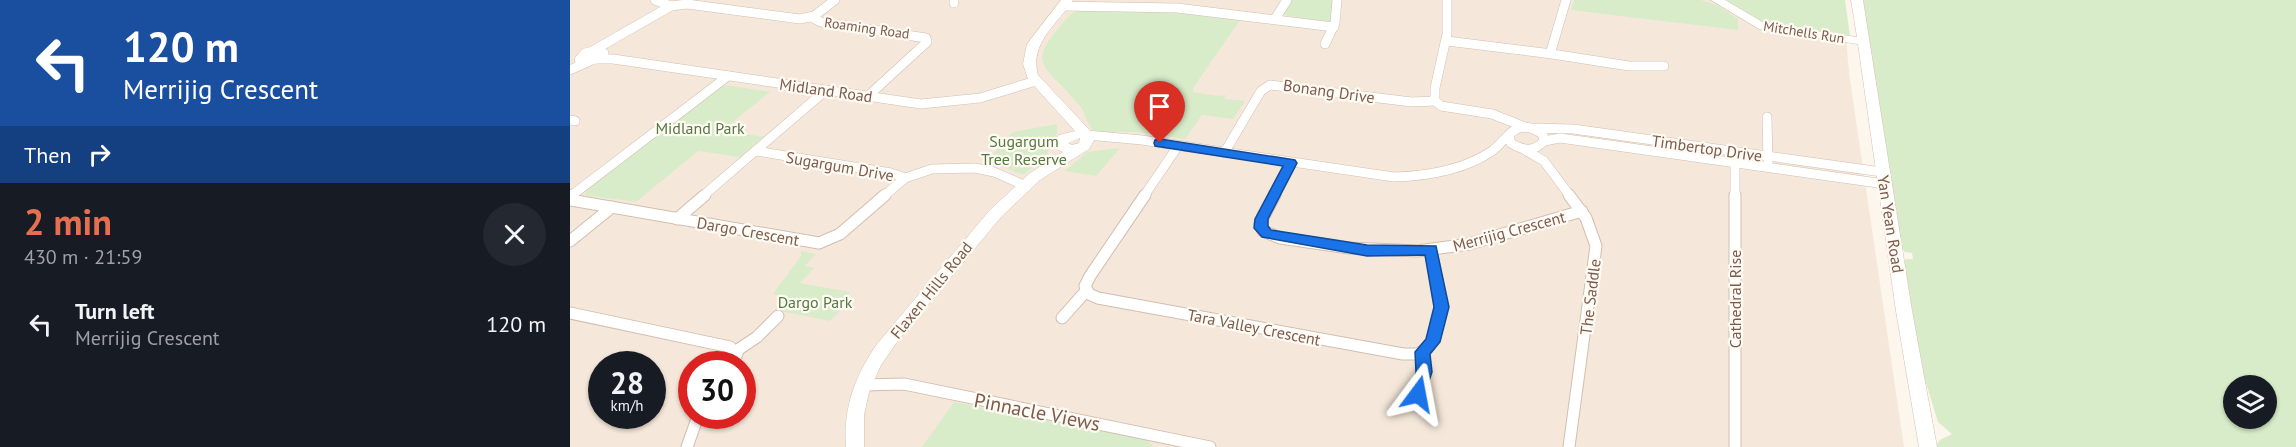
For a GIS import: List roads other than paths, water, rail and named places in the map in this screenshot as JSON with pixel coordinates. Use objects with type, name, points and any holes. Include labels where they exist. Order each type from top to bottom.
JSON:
[{"type":"street","name":"Roaming Road","points":[[655,0],[671,6],[687,4],[800,19],[811,17],[821,22],[926,38],[926,43],[868,96]]},
{"type":"street","points":[[811,17],[835,0]]},
{"type":"street","points":[[1275,19],[1287,0]]},
{"type":"street","points":[[1325,44],[1334,27],[1337,0]]},
{"type":"street","points":[[1447,0],[1450,20],[1434,92],[1435,101],[1441,106],[1501,117],[1543,135],[1544,161]]},
{"type":"street","points":[[1551,51],[1566,0]]},
{"type":"street","name":"Mitchells Run","points":[[1717,0],[1763,27],[1863,41]]},
{"type":"street","name":"Yan Yean Road","points":[[1857,0],[1928,447]]},
{"type":"street","points":[[1084,141],[1071,118],[1036,81],[1028,64],[1030,51],[1039,34],[1065,3],[1177,8],[1334,27]]},
{"type":"street","points":[[570,69],[671,6]]},
{"type":"street","points":[[1447,41],[1541,53],[1551,51],[1564,56],[1633,65],[1664,66]]},
{"type":"street","name":"Midland Road","points":[[575,56],[596,54],[613,59],[921,104],[950,104],[997,95],[1036,81]]},
{"type":"street","points":[[570,69],[575,56]]},
{"type":"street","points":[[570,198],[728,76]]},
{"type":"street","name":"Bonang Drive","points":[[1224,153],[1261,91],[1270,85],[1412,102],[1435,101]]},
{"type":"street","points":[[677,219],[826,90]]},
{"type":"street","points":[[1501,117],[1510,134],[1511,143],[1522,149]]},
{"type":"street","points":[[1767,117],[1768,162]]},
{"type":"street","points":[[1062,148],[1071,118]]},
{"type":"street","points":[[1084,141],[1115,139],[1178,146],[1374,176],[1416,177],[1455,168],[1492,151],[1518,129],[1530,128]]},
{"type":"street","name":"Timbertop Drive","points":[[1530,128],[1573,129],[1735,157],[1884,178]]},
{"type":"street","points":[[1062,148],[1078,133],[1084,141]]},
{"type":"street","name":"Timbertop Drive","points":[[1544,142],[1566,139],[1735,157]]},
{"type":"street","name":"Flaxen Hills Road","points":[[855,447],[854,419],[863,385],[879,354],[986,223],[1062,148],[1084,141]]},
{"type":"street","points":[[1492,151],[1536,148],[1544,142]]},
{"type":"street","points":[[1062,318],[1086,291],[1085,286],[1090,276],[1178,146]]},
{"type":"street","name":"The Saddle","points":[[1522,149],[1544,161],[1582,211],[1593,231],[1596,259],[1569,447]]},
{"type":"street","name":"Sugargum Drive","points":[[756,152],[891,173],[905,178],[932,170],[978,168],[1026,186]]},
{"type":"street","name":"Cathedral Rise","points":[[1735,157],[1735,447]]},
{"type":"street","name":"Merrijig Crescent","points":[[1291,163],[1262,219],[1263,231],[1280,238],[1384,252],[1431,250],[1477,242],[1582,211]]},
{"type":"street","name":"Dargo Crescent","points":[[570,198],[819,243],[840,234],[905,178]]},
{"type":"street","points":[[570,241],[612,207]]},
{"type":"street","points":[[1418,394],[1424,372],[1422,352],[1432,342],[1442,307],[1431,250]]},
{"type":"street","name":"Tara Valley Crescent","points":[[1086,291],[1098,297],[1392,352],[1412,355],[1422,352]]},
{"type":"street","points":[[570,313],[730,347],[736,351],[757,337],[778,316]]},
{"type":"street","name":"Pinnacle Views","points":[[863,385],[904,384],[1166,443],[1210,447]]},
{"type":"street","points":[[687,447],[693,429]]},
{"type":"park label","name":"Midland Park","points":[[700,128]]},
{"type":"park label","name":"Sugargum Tree Reserve","points":[[1024,150]]},
{"type":"park label","name":"Dargo Park","points":[[815,302]]}]
